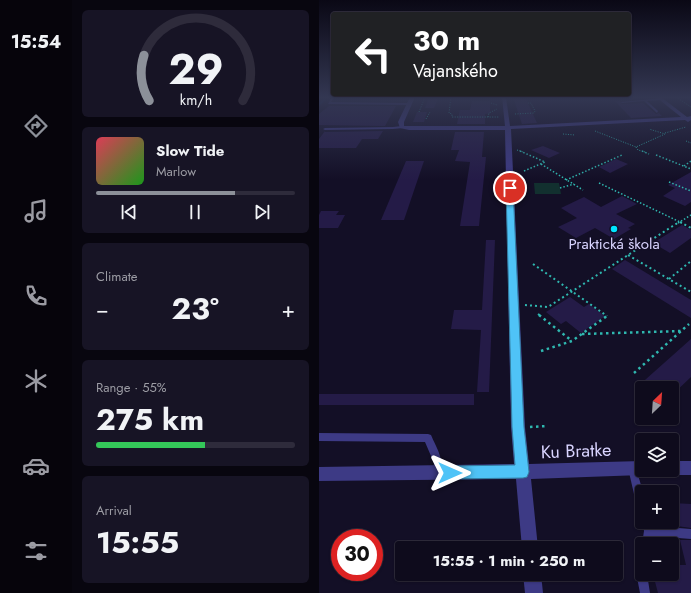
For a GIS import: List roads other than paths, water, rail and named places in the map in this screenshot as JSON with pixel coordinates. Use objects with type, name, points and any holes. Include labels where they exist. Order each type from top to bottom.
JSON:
[{"type":"street","points":[[400,125],[402,127],[409,128],[507,128],[568,125]]},
{"type":"street","points":[[507,125],[518,427],[529,541]]},
{"type":"street","name":"Ku Bratke","points":[[319,474],[523,472],[635,468]]},
{"type":"street","points":[[679,468],[691,468]]},
{"type":"street","points":[[533,581],[534,593]]},
{"type":"lane","points":[[325,129],[402,127]]},
{"type":"lane","points":[[319,437],[428,438],[438,464],[437,473]]},
{"type":"lane","points":[[660,529],[691,534]]},
{"type":"lane","points":[[643,581],[645,593]]},
{"type":"place","name":"Praktická škola","points":[[614,229]]}]
